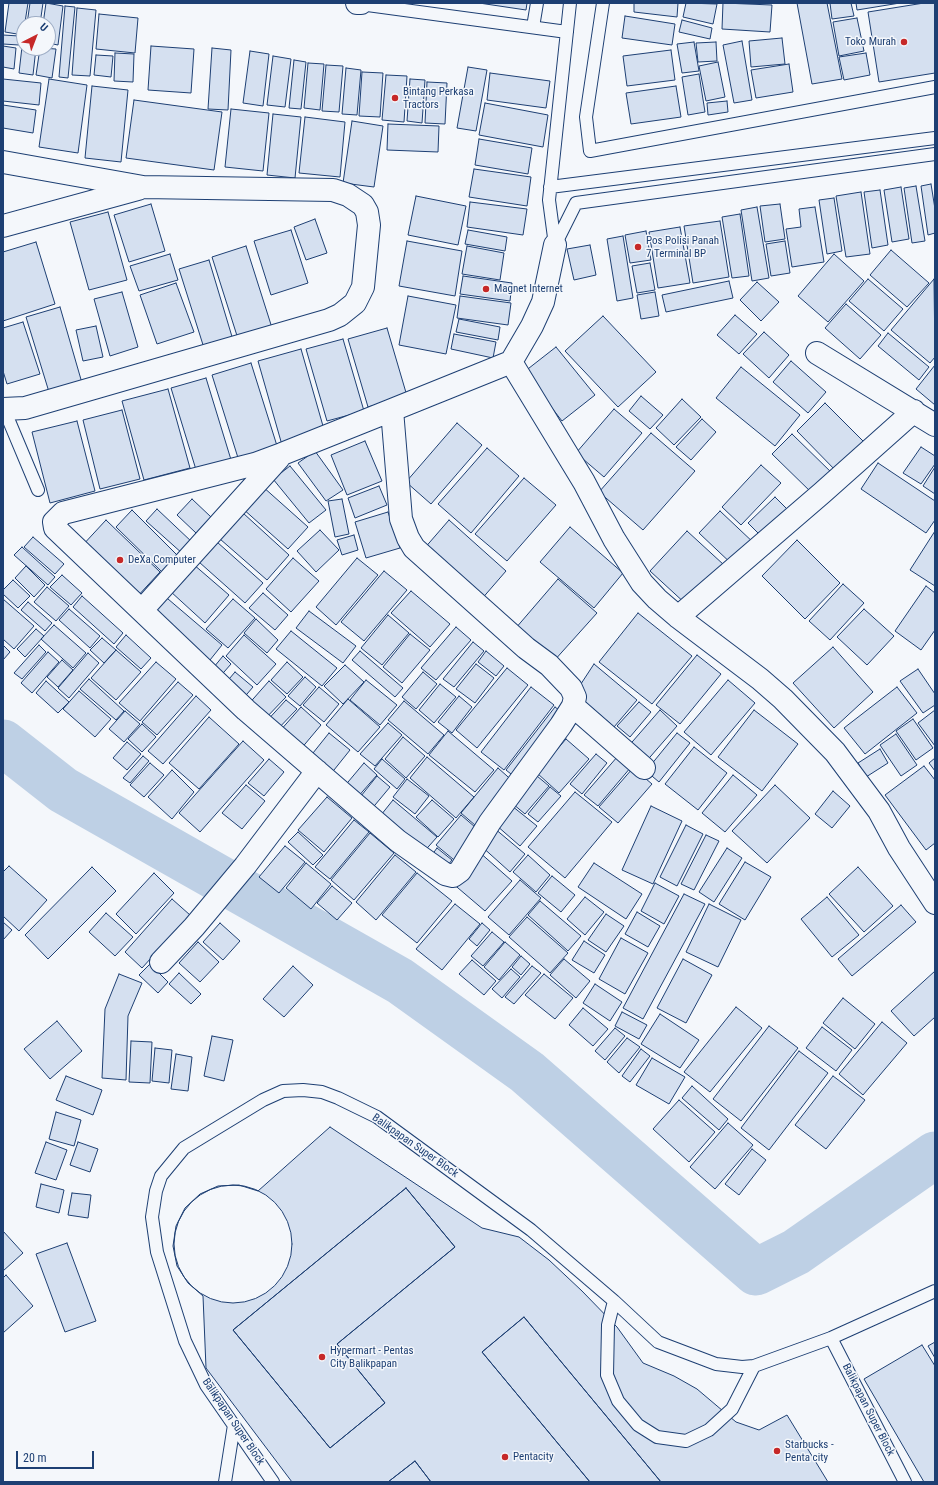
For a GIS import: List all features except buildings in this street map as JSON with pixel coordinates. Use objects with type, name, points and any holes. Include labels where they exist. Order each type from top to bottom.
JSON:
[{"type":"street","points":[[3,162],[143,187],[333,190],[348,195],[362,205],[367,212],[370,225],[360,295],[347,310],[330,320],[25,408],[4,409]]},
{"type":"street","points":[[3,226],[143,187]]},
{"type":"street","points":[[392,410],[401,519],[408,538],[414,548],[526,648],[549,665],[568,684],[575,697],[573,706],[490,822],[460,871],[453,876],[445,874],[398,841],[246,710],[55,528],[54,522],[62,513],[255,464],[511,362],[532,326],[543,302],[555,245]]},
{"type":"street","points":[[817,353],[935,425]]},
{"type":"street","points":[[511,362],[584,482],[601,516],[629,565],[657,599],[678,617],[760,679],[783,699],[835,752],[880,811],[899,848],[935,903]]},
{"type":"street","points":[[678,617],[822,493],[914,411]]},
{"type":"street","points":[[142,610],[282,454]]},
{"type":"street","points":[[573,706],[644,768]]},
{"type":"street","points":[[161,962],[194,927],[245,866],[317,771]]},
{"type":"lane","points":[[361,3],[533,26],[567,32]]},
{"type":"lane","points":[[533,26],[537,3]]},
{"type":"lane","points":[[555,245],[548,200],[570,3]]},
{"type":"lane","points":[[603,3],[586,118],[590,151],[935,87]]},
{"type":"lane","points":[[550,187],[935,138]]},
{"type":"lane","points":[[555,245],[576,203],[935,154]]},
{"type":"lane","points":[[4,409],[38,490]]},
{"type":"lane","name":"Balikpapan Super Block","points":[[273,1482],[206,1385],[185,1341],[157,1252],[152,1218],[156,1191],[162,1176],[184,1148],[263,1100],[283,1091],[303,1090],[322,1092],[377,1117],[531,1230],[614,1301],[658,1342],[716,1364],[742,1367],[754,1366],[831,1338],[935,1291]]},
{"type":"lane","points":[[614,1301],[608,1325],[607,1376],[618,1401],[638,1425],[657,1437],[686,1441],[709,1430],[732,1409],[754,1366]]},
{"type":"lane","name":"Balikpapan Super Block","points":[[831,1338],[905,1482]]},
{"type":"lane","points":[[225,1482],[234,1425]]},
{"type":"waterway","points":[[3,743],[63,790],[400,981],[527,1072],[756,1272],[796,1252],[935,1155]]},
{"type":"place","name":"Toko Murah","points":[[904,42]]},
{"type":"place","name":"Bintang Perkasa Tractors","points":[[395,98]]},
{"type":"place","name":"Pos Polisi Panah 7 Terminal BP","points":[[638,247]]},
{"type":"place","name":"Magnet Internet","points":[[486,289]]},
{"type":"place","name":"DeXa Computer","points":[[120,560]]},
{"type":"place","name":"Hypermart - Pentas City Balikpapan","points":[[322,1357]]},
{"type":"place","name":"Starbucks - Penta city","points":[[777,1451]]},
{"type":"place","name":"Pentacity","points":[[505,1457]]}]
